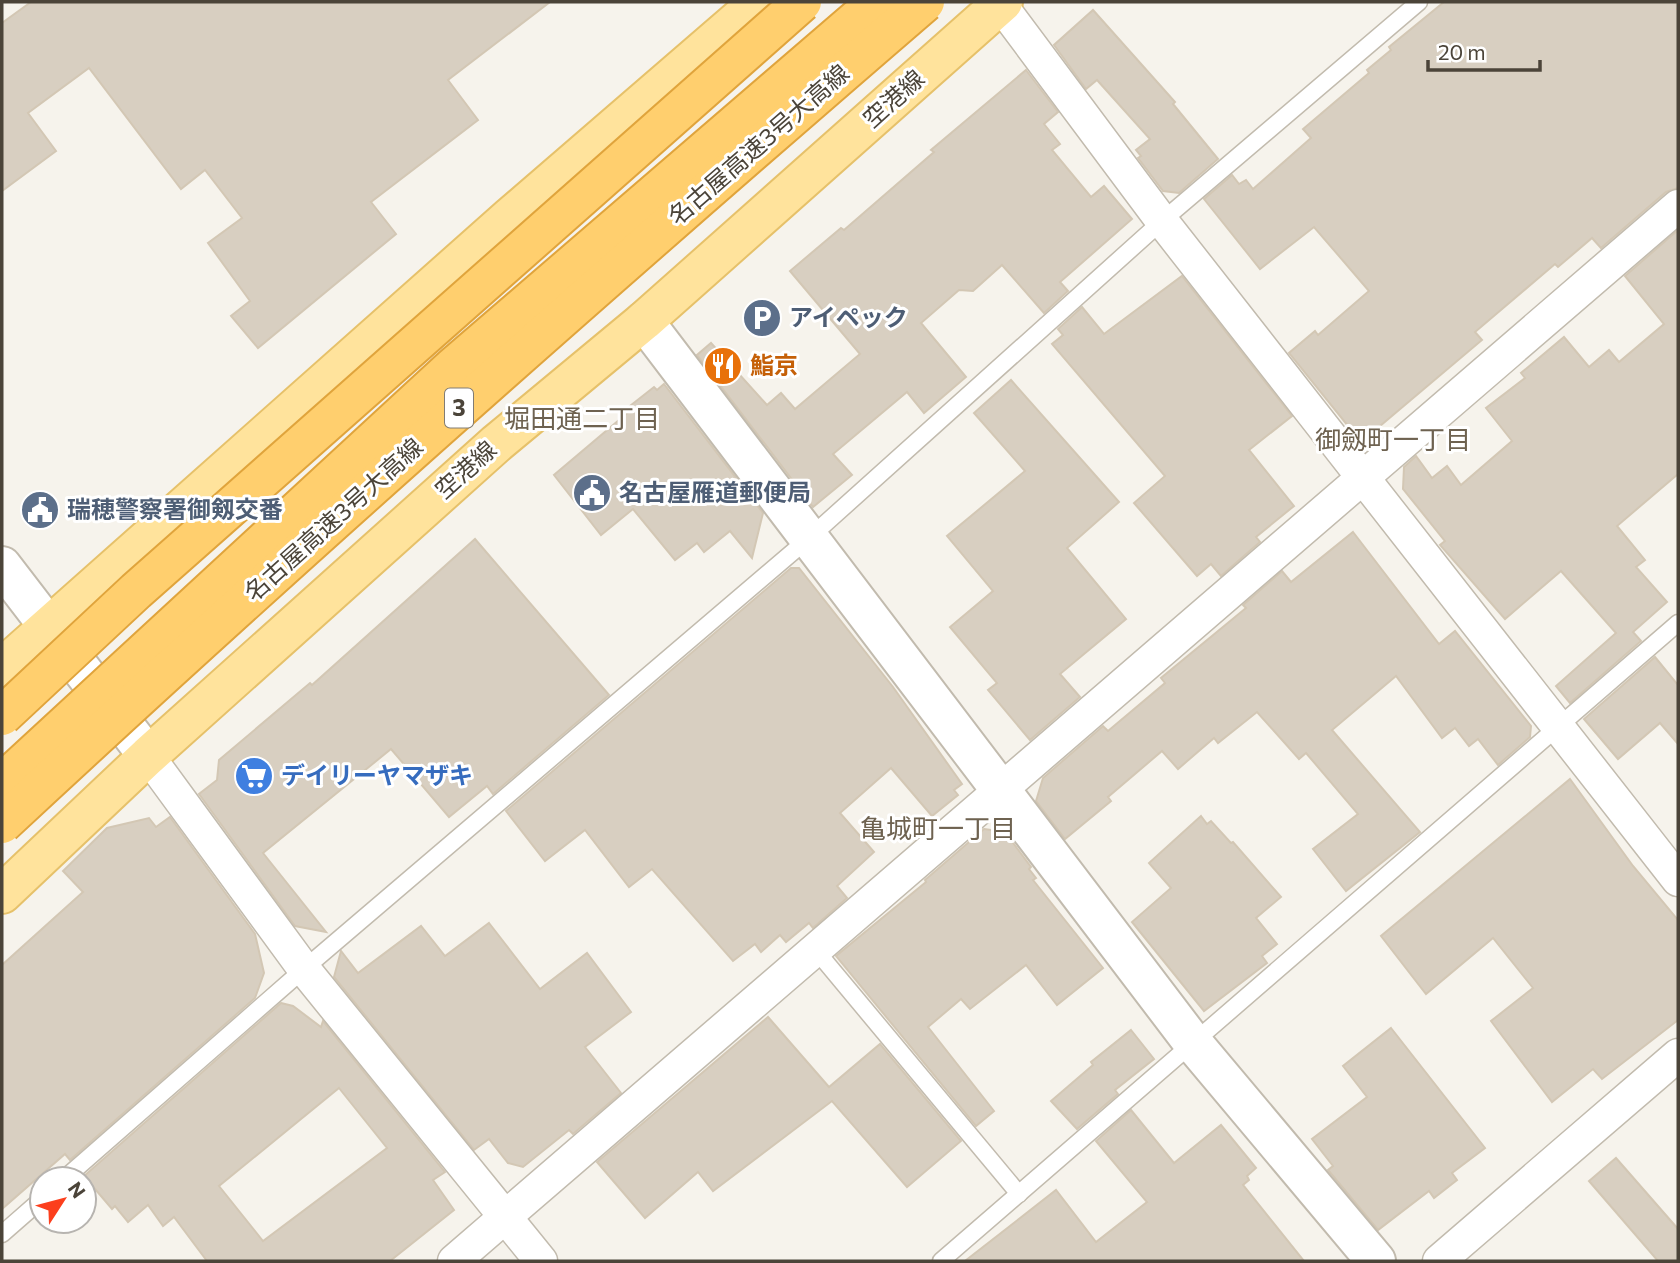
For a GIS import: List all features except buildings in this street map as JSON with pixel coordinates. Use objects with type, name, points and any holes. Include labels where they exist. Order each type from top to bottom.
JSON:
[{"type":"highway","points":[[2,716],[136,591],[802,2]]},
{"type":"highway","points":[[2,783],[452,369],[877,2]]},
{"type":"highway","name":"名古屋高速3号大高線","points":[[2,824],[190,649],[552,325],[925,2]]},
{"type":"main road","points":[[2,668],[46,626],[759,2]]},
{"type":"main road","name":"空港線","points":[[2,894],[148,756],[497,443],[644,321],[1002,3]]},
{"type":"street","points":[[1002,3],[1161,221],[1678,880]]},
{"type":"street","points":[[454,1261],[1678,206]]},
{"type":"street","points":[[644,321],[1193,1043],[1376,1261]]},
{"type":"street","points":[[2,566],[148,756],[304,969],[541,1261]]},
{"type":"street","points":[[1439,1261],[1678,1055]]},
{"type":"lane","points":[[80,1165],[304,969],[808,539],[1161,221],[1419,2]]},
{"type":"lane","points":[[948,1259],[1019,1194],[1678,623]]},
{"type":"lane","points":[[814,948],[1019,1194]]},
{"type":"lane","points":[[2,1234],[28,1211]]},
{"type":"place","name":"アイペック","points":[[762,318]]},
{"type":"place","name":"鮨京","points":[[723,366]]},
{"type":"place","name":"名古屋雁道郵便局","points":[[592,493]]},
{"type":"place","name":"瑞穂警察署御剱交番","points":[[40,510]]},
{"type":"place","name":"デイリーヤマザキ","points":[[254,776]]},
{"type":"district","name":"堀田通二丁目","points":[[582,419]]},
{"type":"district","name":"御劔町一丁目","points":[[1393,440]]},
{"type":"district","name":"亀城町一丁目","points":[[938,829]]}]
